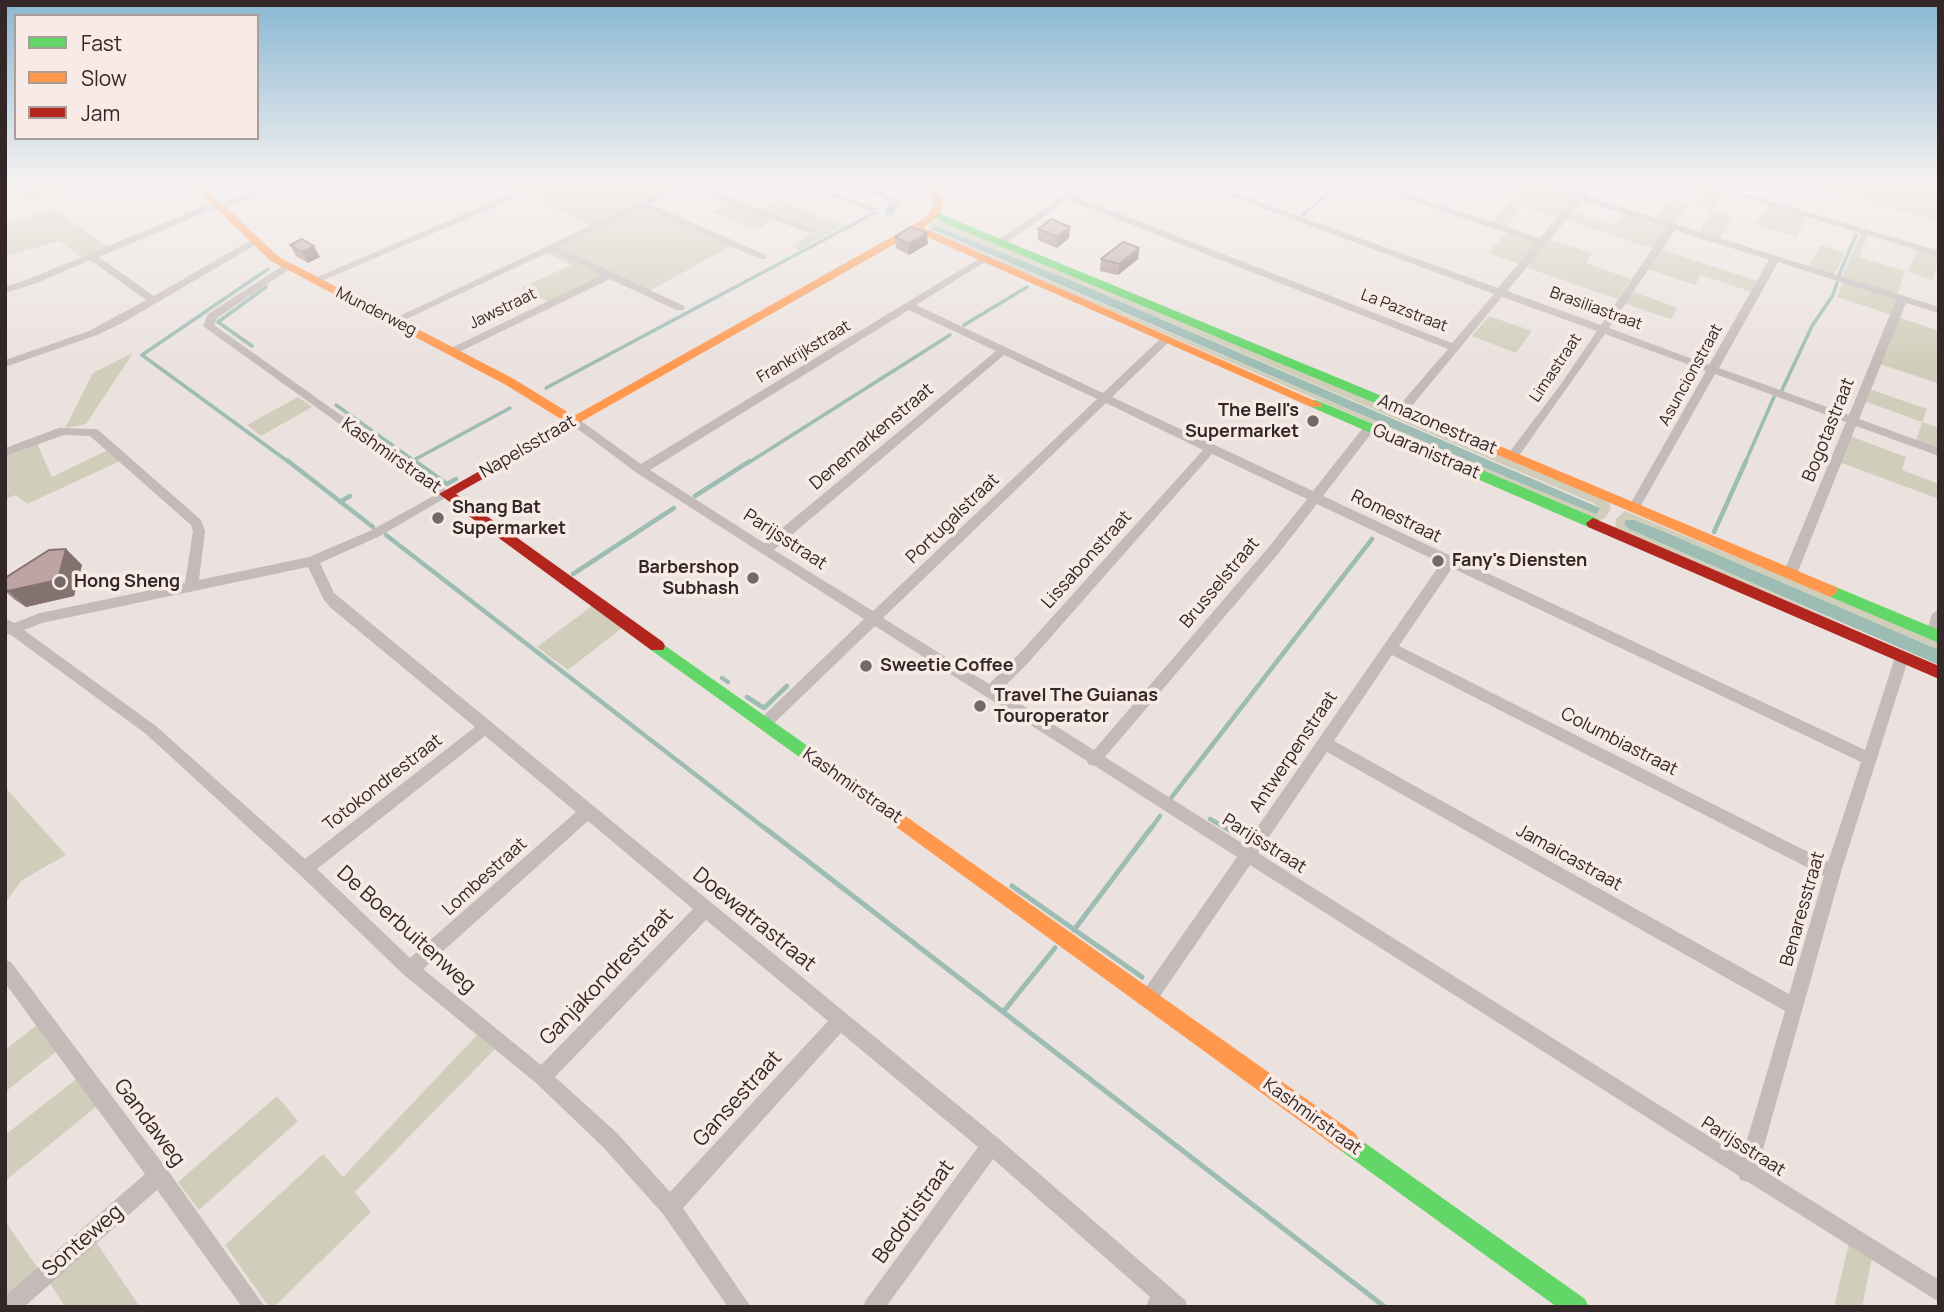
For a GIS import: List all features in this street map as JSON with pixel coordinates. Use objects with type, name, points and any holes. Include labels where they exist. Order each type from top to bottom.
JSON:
[{"type":"street","points":[[5,290],[121,245]]},
{"type":"street","points":[[5,364],[93,333],[248,245]]},
{"type":"street","name":"Munderweg","points":[[258,245],[287,266],[453,351],[573,421]]},
{"type":"street","points":[[315,280],[398,245]]},
{"type":"street","points":[[394,321],[554,245]]},
{"type":"street","points":[[736,245],[763,257]]},
{"type":"street","name":"Napelsstraat","points":[[8,628],[40,618],[312,561],[376,533],[884,245]]},
{"type":"street","name":"Guaranistraat","points":[[952,245],[1939,673]]},
{"type":"street","name":"Amazonestraat","points":[[1013,245],[1936,636]]},
{"type":"street","name":"La Pazstraat","points":[[1193,245],[1456,348]]},
{"type":"street","name":"Brasiliastraat","points":[[1373,245],[1939,452]]},
{"type":"street","points":[[1402,410],[1539,245]]},
{"type":"street","name":"Limastraat","points":[[1512,457],[1660,245]]},
{"type":"street","points":[[1734,245],[1939,310]]},
{"type":"street","points":[[1910,245],[1939,254]]},
{"type":"street","points":[[550,247],[680,308]]},
{"type":"street","points":[[92,257],[153,300]]},
{"type":"street","name":"Asuncionstraat","points":[[1627,505],[1713,369],[1775,258]]},
{"type":"street","name":"Frankrijkstraat","points":[[641,470],[983,260]]},
{"type":"street","name":"Kashmirstraat","points":[[287,266],[212,316],[208,326],[1577,1307]]},
{"type":"street","name":"Jawstraat","points":[[453,351],[610,275]]},
{"type":"street","name":"Bogotastraat","points":[[1790,574],[1902,299]]},
{"type":"street","name":"Romestraat","points":[[909,306],[1869,759]]},
{"type":"street","name":"Portugalstraat","points":[[764,724],[1166,339]]},
{"type":"street","name":"Denemarkenstraat","points":[[765,550],[1003,351]]},
{"type":"street","name":"Parijsstraat","points":[[573,421],[641,470],[874,620],[1939,1292]]},
{"type":"street","name":"Brusselstraat","points":[[1094,760],[1315,498],[1370,427]]},
{"type":"street","points":[[5,452],[63,431],[93,432],[197,523],[191,587]]},
{"type":"street","name":"Lissabonstraat","points":[[989,693],[1023,659],[1210,449]]},
{"type":"street","points":[[1606,530],[1627,505]]},
{"type":"street","name":"Doewatrastraat","points":[[312,561],[329,596],[336,604],[991,1145],[1166,1303]]},
{"type":"street","name":"Antwerpenstraat","points":[[1148,999],[1449,562]]},
{"type":"street","points":[[1936,636],[1939,614]]},
{"type":"street","name":"De Boerbuitenweg","points":[[8,628],[151,730],[305,869],[410,969],[542,1077],[610,1140],[670,1207],[741,1307]]},
{"type":"street","name":"Columbiastraat","points":[[1389,647],[1833,872]]},
{"type":"street","name":"Benaresstraat","points":[[1748,1173],[1833,872],[1902,657]]},
{"type":"street","name":"Totokondrestraat","points":[[305,869],[485,728]]},
{"type":"street","name":"Jamaicastraat","points":[[1324,743],[1795,1007]]},
{"type":"street","name":"Lombestraat","points":[[410,969],[586,813]]},
{"type":"street","name":"Ganjakondrestraat","points":[[542,1077],[705,909]]},
{"type":"street","name":"Gandaweg","points":[[5,968],[255,1307]]},
{"type":"street","name":"Gansestraat","points":[[670,1207],[839,1021]]},
{"type":"street","name":"Bedotistraat","points":[[873,1307],[991,1145]]},
{"type":"street","name":"Sonteweg","points":[[8,1307],[159,1175]]},
{"type":"shaded area","points":[[5,245],[44,245],[5,256]]},
{"type":"shaded area","points":[[65,245],[109,247],[83,258]]},
{"type":"shaded area","points":[[560,245],[731,246],[649,291],[608,272],[548,302],[521,288],[571,265],[545,252]]},
{"type":"shaded area","points":[[793,245],[808,245],[799,250]]},
{"type":"shaded area","points":[[960,245],[966,245],[1504,476],[1600,508],[984,245],[1004,245],[1609,502],[1611,509],[1605,518],[1598,521]]},
{"type":"shaded area","points":[[1495,245],[1536,245],[1519,264],[1488,253]]},
{"type":"shaded area","points":[[1544,245],[1568,245],[1592,253],[1586,263],[1631,279],[1618,299],[1527,268]]},
{"type":"shaded area","points":[[1820,245],[1845,253],[1834,275],[1809,267]]},
{"type":"shaded area","points":[[1856,245],[1864,245],[1859,257],[1905,271],[1897,295],[1842,277]]},
{"type":"shaded area","points":[[1660,249],[1758,281],[1752,292],[1701,275],[1695,285],[1647,269]]},
{"type":"shaded area","points":[[1917,250],[1939,257],[1933,280],[1908,272]]},
{"type":"shaded area","points":[[1843,281],[1896,301],[1892,315],[1837,297]]},
{"type":"shaded area","points":[[1631,291],[1678,308],[1671,319],[1623,303]]},
{"type":"shaded area","points":[[1489,316],[1532,331],[1516,353],[1472,336]]},
{"type":"shaded area","points":[[1898,317],[1939,331],[1937,383],[1880,364]]},
{"type":"shaded area","points":[[133,353],[86,424],[65,428],[93,373]]},
{"type":"shaded area","points":[[1869,389],[1927,409],[1922,422],[1864,401]]},
{"type":"shaded area","points":[[298,397],[312,407],[261,436],[247,425]]},
{"type":"shaded area","points":[[1922,422],[1939,428],[1939,449],[1916,441]]},
{"type":"shaded area","points":[[1850,436],[1906,457],[1902,470],[1939,484],[1939,499],[1839,462]]},
{"type":"shaded area","points":[[37,443],[52,477],[108,450],[120,461],[27,504],[16,495],[5,499],[5,455]]},
{"type":"shaded area","points":[[1625,511],[1939,641],[1939,650],[1672,535],[1624,523],[1629,529],[1864,633],[1615,529],[1616,519]]},
{"type":"shaded area","points":[[592,606],[622,628],[568,670],[537,647]]},
{"type":"shaded area","points":[[5,787],[66,855],[22,880],[5,903]]},
{"type":"shaded area","points":[[37,1025],[57,1051],[5,1092],[5,1050]]},
{"type":"shaded area","points":[[477,1035],[495,1049],[355,1192],[371,1212],[274,1307],[269,1307],[225,1245],[323,1154],[343,1177]]},
{"type":"shaded area","points":[[76,1079],[97,1106],[5,1181],[5,1135]]},
{"type":"shaded area","points":[[277,1096],[298,1121],[199,1210],[178,1182]]},
{"type":"shaded area","points":[[5,1221],[39,1270],[5,1298]]},
{"type":"shaded area","points":[[94,1239],[140,1307],[65,1307],[48,1280]]},
{"type":"shaded area","points":[[1849,1243],[1872,1258],[1862,1307],[1834,1307]]},
{"type":"water","points":[[969,245],[984,245],[1082,285],[1600,508],[1596,514]]},
{"type":"water","points":[[1626,520],[1634,520],[1672,535],[1939,650],[1939,665],[1629,529],[1624,524]]},
{"type":"building","points":[[290,245],[314,246],[302,252]]},
{"type":"building","points":[[1119,245],[1139,248],[1120,264],[1101,259]]},
{"type":"building","points":[[66,549],[58,580],[8,591],[5,589],[5,578],[49,550]]},
{"type":"waterway","points":[[546,388],[814,245]]},
{"type":"waterway","points":[[1839,275],[1852,245]]},
{"type":"waterway","points":[[268,269],[142,355],[290,463]]},
{"type":"waterway","points":[[1782,390],[1812,326],[1833,295],[1837,283]]},
{"type":"waterway","points":[[252,346],[218,322],[266,287]]},
{"type":"waterway","points":[[964,325],[1027,287]]},
{"type":"waterway","points":[[748,463],[950,335]]},
{"type":"waterway","points":[[1745,463],[1774,397]]},
{"type":"waterway","points":[[336,405],[417,463]]},
{"type":"waterway","points":[[414,460],[510,408]]},
{"type":"waterway","points":[[288,461],[340,502]]},
{"type":"waterway","points":[[415,461],[447,484],[456,479]]},
{"type":"waterway","points":[[695,496],[750,461]]},
{"type":"waterway","points":[[1714,532],[1746,461]]},
{"type":"waterway","points":[[340,502],[350,496]]},
{"type":"waterway","points":[[340,502],[373,527]]},
{"type":"waterway","points":[[573,574],[674,508]]},
{"type":"waterway","points":[[386,535],[767,830]]},
{"type":"waterway","points":[[1171,798],[1372,539]]},
{"type":"waterway","points":[[722,678],[728,682]]},
{"type":"waterway","points":[[747,697],[764,708],[787,686]]},
{"type":"waterway","points":[[1150,830],[1160,816]]},
{"type":"waterway","points":[[1210,819],[1229,830]]},
{"type":"waterway","points":[[765,828],[1003,1012]]},
{"type":"waterway","points":[[1074,930],[1151,828]]},
{"type":"waterway","points":[[1226,828],[1243,837]]},
{"type":"waterway","points":[[1012,886],[1074,930]]},
{"type":"waterway","points":[[1074,930],[1142,977]]},
{"type":"waterway","points":[[1003,1012],[1055,948]]},
{"type":"waterway","points":[[1003,1012],[1385,1307]]},
{"type":"traffic: fast","points":[[1007,245],[1423,418]]},
{"type":"traffic: fast","points":[[1316,404],[1593,523]]},
{"type":"traffic: fast","points":[[1831,591],[1939,637]]},
{"type":"traffic: fast","points":[[657,646],[887,811]]},
{"type":"traffic: fast","points":[[1348,1142],[1577,1307]]},
{"type":"traffic: slow","points":[[260,245],[275,259],[510,382],[573,421]]},
{"type":"traffic: slow","points":[[568,425],[885,245]]},
{"type":"traffic: slow","points":[[954,245],[1316,404]]},
{"type":"traffic: slow","points":[[1423,418],[1831,591]]},
{"type":"traffic: slow","points":[[887,811],[1348,1142]]},
{"type":"traffic: jam","points":[[568,425],[446,494],[657,646]]},
{"type":"traffic: jam","points":[[1593,523],[1939,673]]},
{"type":"place","name":"The Bell's Supermarket","points":[[1313,421]]},
{"type":"place","name":"Shang Bat Supermarket","points":[[438,518]]},
{"type":"place","name":"Fany's Diensten","points":[[1438,561]]},
{"type":"place","name":"Barbershop Subhash","points":[[753,578]]},
{"type":"place","name":"Hong Sheng","points":[[60,582]]},
{"type":"place","name":"Sweetie Coffee","points":[[866,666]]},
{"type":"place","name":"Travel The Guianas Touroperator","points":[[980,706]]}]
